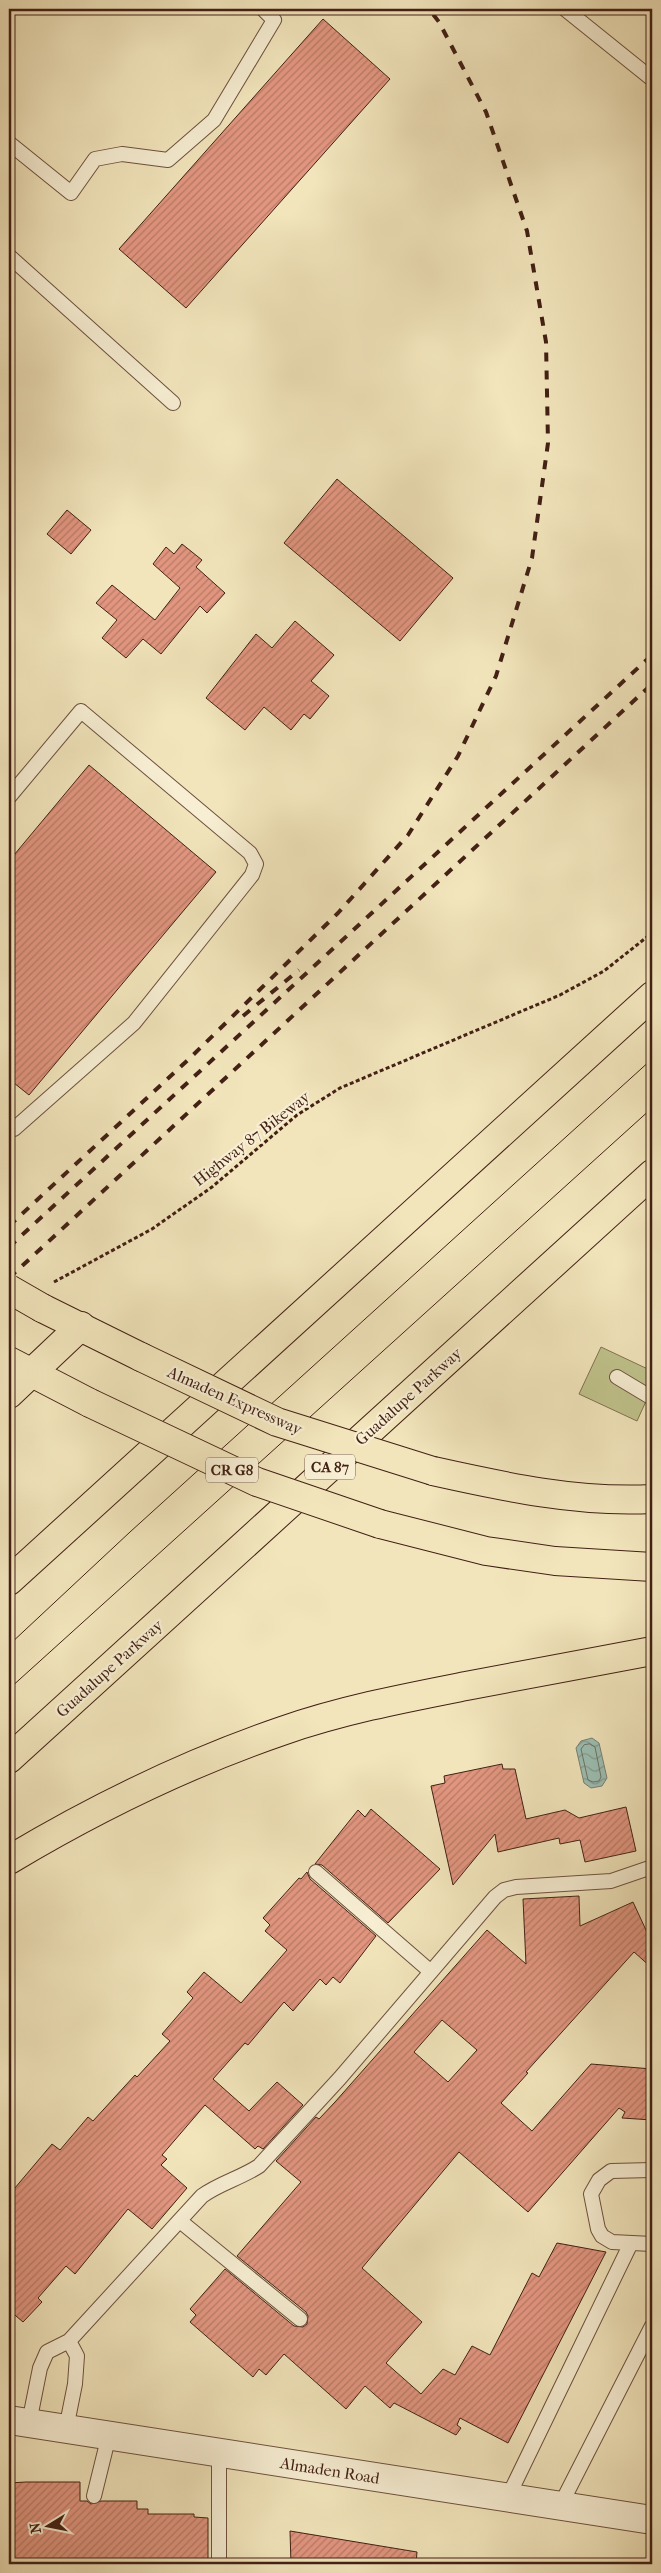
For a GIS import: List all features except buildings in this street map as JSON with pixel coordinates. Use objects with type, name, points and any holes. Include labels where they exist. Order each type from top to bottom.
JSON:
[{"type":"main road","points":[[9,1581],[652,996]]},
{"type":"main road","name":"Guadalupe Parkway","points":[[9,1759],[652,1174]]},
{"type":"main road","name":"Almaden Expressway","points":[[9,1289],[45,1296],[81,1326],[140,1357],[278,1422],[433,1471],[515,1490],[580,1498],[652,1500]]},
{"type":"main road","points":[[9,1394],[19,1367],[81,1326]]},
{"type":"main road","name":"CR G8","points":[[19,1367],[90,1403],[258,1482],[380,1524],[486,1551],[555,1561],[652,1566]]},
{"type":"main road","points":[[9,1860],[68,1825],[138,1789],[207,1759],[284,1730],[421,1695],[652,1650]]},
{"type":"street","name":"Almaden Road","points":[[19,2421],[507,2499],[652,2520]]},
{"type":"lane","points":[[9,143],[71,193],[95,159],[122,154],[168,160],[214,120],[274,20],[263,9]]},
{"type":"lane","points":[[565,9],[652,79]]},
{"type":"lane","points":[[9,256],[173,403]]},
{"type":"lane","points":[[9,797],[81,712],[250,853],[256,864],[252,875],[134,1024],[14,1129],[9,1129]]},
{"type":"lane","points":[[617,1377],[652,1398]]},
{"type":"lane","points":[[19,2421],[47,2352],[69,2341],[202,2196],[216,2186],[248,2174],[259,2166],[340,2078],[495,1897],[504,1890],[611,1881],[652,1867]]},
{"type":"lane","points":[[316,1872],[431,1972]]},
{"type":"lane","points":[[652,2170],[611,2171],[599,2180],[591,2194],[598,2229],[602,2236],[612,2242],[652,2244]]},
{"type":"lane","points":[[180,2221],[300,2319]]},
{"type":"lane","points":[[507,2499],[631,2243]]},
{"type":"lane","points":[[560,2506],[652,2326]]},
{"type":"lane","points":[[66,2429],[75,2384],[77,2356],[69,2341]]},
{"type":"lane","points":[[94,2496],[109,2435]]},
{"type":"lane","points":[[218,2453],[219,2564]]},
{"type":"path","name":"Highway 87 Bikeway","points":[[45,1296],[152,1229],[212,1187],[297,1115],[340,1088],[560,995],[604,971],[652,933]]},
{"type":"green space","points":[[601,1347],[652,1371],[652,1388],[637,1421],[579,1394]]},
{"type":"water","points":[[592,1738],[599,1743],[607,1778],[602,1786],[591,1788],[584,1783],[576,1748],[581,1741]]},
{"type":"tram line","points":[[9,1645],[130,1532],[652,1059]]},
{"type":"tram line","points":[[9,1689],[652,1108]]},
{"type":"railway","points":[[9,1226],[190,1058],[338,913],[408,835],[458,756],[496,676],[532,558],[548,443],[546,342],[527,231],[486,112],[439,22],[429,9]]},
{"type":"railway","points":[[9,1247],[652,655]]},
{"type":"railway","points":[[9,1278],[652,684]]},
{"type":"railway","points":[[243,1016],[299,970]]}]
